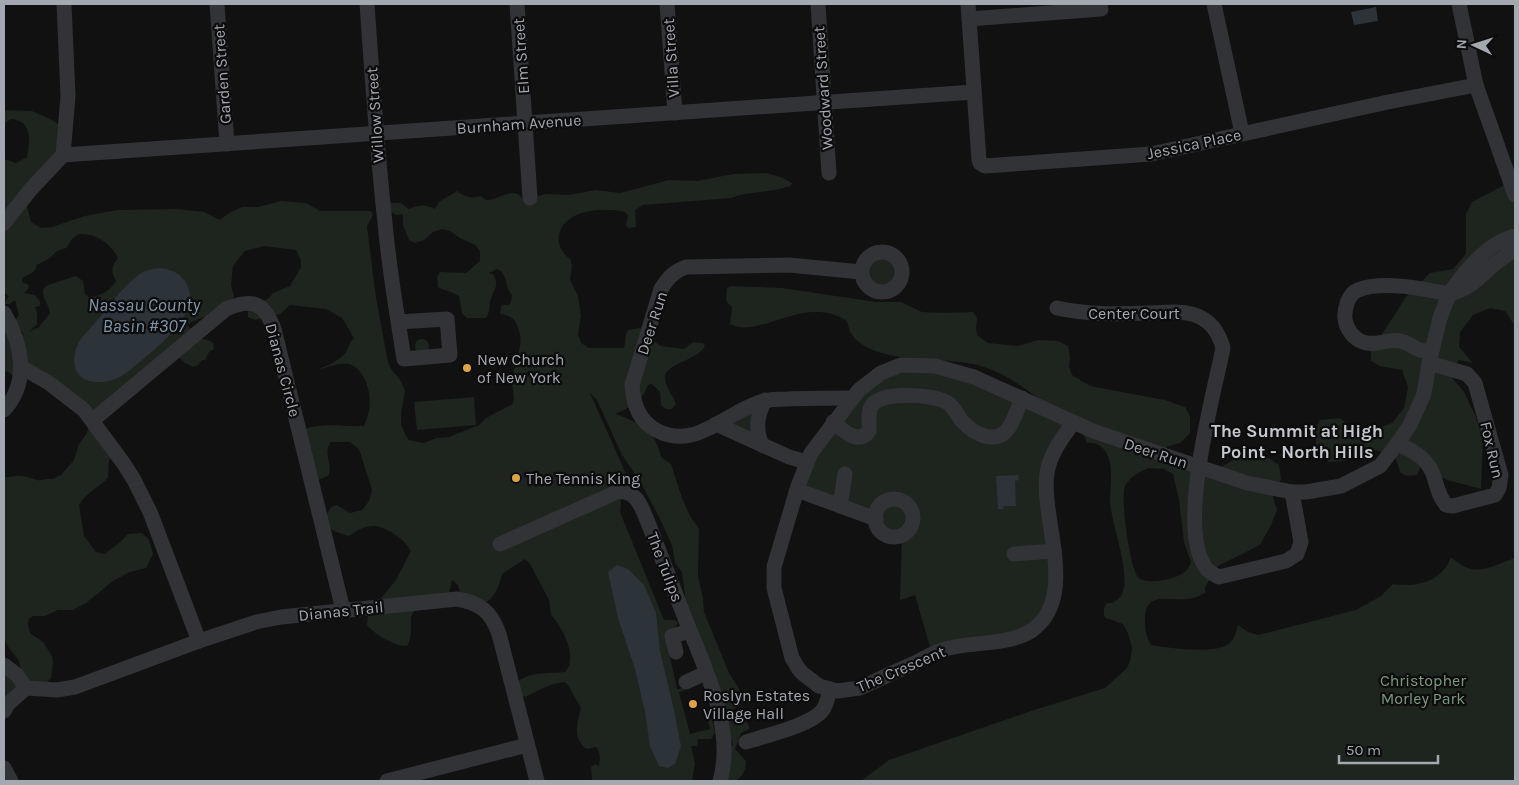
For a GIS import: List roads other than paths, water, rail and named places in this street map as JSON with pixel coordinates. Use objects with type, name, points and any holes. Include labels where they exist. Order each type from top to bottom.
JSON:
[{"type":"street","points":[[4,223],[31,189],[63,155],[68,96],[64,4]]},
{"type":"street","name":"Garden Street","points":[[217,4],[227,144]]},
{"type":"street","name":"Willow Street","points":[[367,4],[385,226],[398,322]]},
{"type":"street","name":"Elm Street","points":[[517,4],[530,198]]},
{"type":"street","name":"Villa Street","points":[[667,4],[675,113]]},
{"type":"street","name":"Woodward Street","points":[[818,4],[830,173]]},
{"type":"street","points":[[1214,4],[1242,133]]},
{"type":"street","points":[[1459,4],[1476,85],[1515,195]]},
{"type":"street","points":[[968,11],[1101,9]]},
{"type":"street","name":"Jessica Place","points":[[968,11],[978,160],[985,166],[1134,156],[1476,85]]},
{"type":"street","name":"Burnham Avenue","points":[[63,155],[974,92]]},
{"type":"street","name":"Deer Run","points":[[807,462],[833,422],[866,384],[881,373],[901,365],[935,366],[974,376],[1093,431],[1247,483],[1292,492],[1306,492],[1341,486],[1380,466],[1410,426],[1424,394],[1430,358],[1440,318],[1449,294],[1462,274],[1478,258],[1515,236]]},
{"type":"street","points":[[1430,358],[1407,343],[1398,340],[1371,344],[1363,342],[1352,335],[1345,323],[1344,312],[1348,301],[1354,293],[1358,290],[1373,287],[1409,286],[1449,294],[1460,292],[1473,284],[1515,249]]},
{"type":"street","name":"Deer Run","points":[[852,398],[813,397],[765,400],[740,411],[695,436],[684,438],[665,435],[650,427],[641,418],[633,400],[632,385],[661,289],[670,275],[686,267],[789,265],[861,272]]},
{"type":"street","name":"Dianas Circle","points":[[93,420],[226,309],[243,303],[259,306],[266,312],[274,329],[343,610]]},
{"type":"street","name":"Center Court","points":[[1058,308],[1077,312],[1111,314],[1188,313],[1203,319],[1215,329],[1221,339],[1223,348],[1199,467],[1194,524],[1200,555],[1205,567],[1219,577],[1286,561],[1297,554],[1301,542],[1292,492]]},
{"type":"street","points":[[4,313],[16,342],[21,368],[21,377],[17,391],[4,410]]},
{"type":"street","name":"Fox Run","points":[[1397,444],[1414,450],[1426,463],[1435,479],[1438,492],[1446,505],[1453,506],[1495,495],[1499,488],[1502,475],[1475,383],[1466,374],[1430,358]]},
{"type":"street","points":[[21,368],[68,396],[84,410],[124,464],[146,503],[199,641]]},
{"type":"street","points":[[833,422],[851,436],[862,437],[869,431],[871,407],[882,398],[931,397],[941,398],[950,404],[961,420],[979,435],[992,437],[1003,434],[1008,430],[1022,398]]},
{"type":"street","points":[[762,445],[758,434],[757,419],[765,400]]},
{"type":"street","name":"The Crescent","points":[[807,462],[774,567],[774,588],[792,658],[802,673],[812,682],[837,691],[860,688],[943,650],[1017,638],[1030,632],[1045,616],[1050,606],[1055,576],[1046,487],[1047,474],[1050,459],[1073,423]]},
{"type":"street","points":[[716,424],[789,457],[807,462]]},
{"type":"street","points":[[840,506],[845,474]]},
{"type":"street","points":[[797,490],[876,519]]},
{"type":"street","name":"The Tulips","points":[[500,544],[617,492],[629,492],[634,496],[647,520],[706,673],[716,704],[724,734],[724,756],[720,781]]},
{"type":"street","points":[[1014,554],[1054,552]]},
{"type":"street","name":"Dianas Trail","points":[[26,688],[57,690],[75,687],[199,641],[268,619],[343,610],[464,600],[478,605],[490,616],[499,634],[537,781]]},
{"type":"street","points":[[676,652],[672,636],[690,631]]},
{"type":"street","points":[[4,665],[16,675],[26,688],[4,710]]},
{"type":"street","points":[[686,682],[706,673]]},
{"type":"street","points":[[746,742],[811,720],[822,711],[830,689]]},
{"type":"street","points":[[387,781],[527,744]]},
{"type":"street","points":[[4,768],[11,781]]},
{"type":"water","points":[[1376,7],[1378,21],[1354,25],[1351,12]]},
{"type":"water","name":"Nassau County Basin #307","points":[[159,268],[176,272],[182,277],[190,295],[189,306],[176,328],[158,347],[134,367],[114,380],[92,382],[79,375],[74,362],[81,339],[134,278],[143,272]]},
{"type":"water","points":[[1018,475],[1019,480],[1015,481],[1016,506],[1004,506],[1003,509],[998,509],[996,476]]},
{"type":"water","points":[[617,565],[628,569],[644,585],[656,613],[660,651],[681,746],[675,764],[668,768],[659,766],[650,746],[645,712],[635,669],[618,618],[608,572]]},
{"type":"place","name":"New Church of New York","points":[[467,368]]},
{"type":"place","name":"The Tennis King","points":[[516,478]]},
{"type":"place","name":"Roslyn Estates Village Hall","points":[[693,704]]},
{"type":"district","name":"The Summit at High Point - North Hills","points":[[1297,441]]},
{"type":"park label","name":"Christopher Morley Park","points":[[1423,689]]}]
